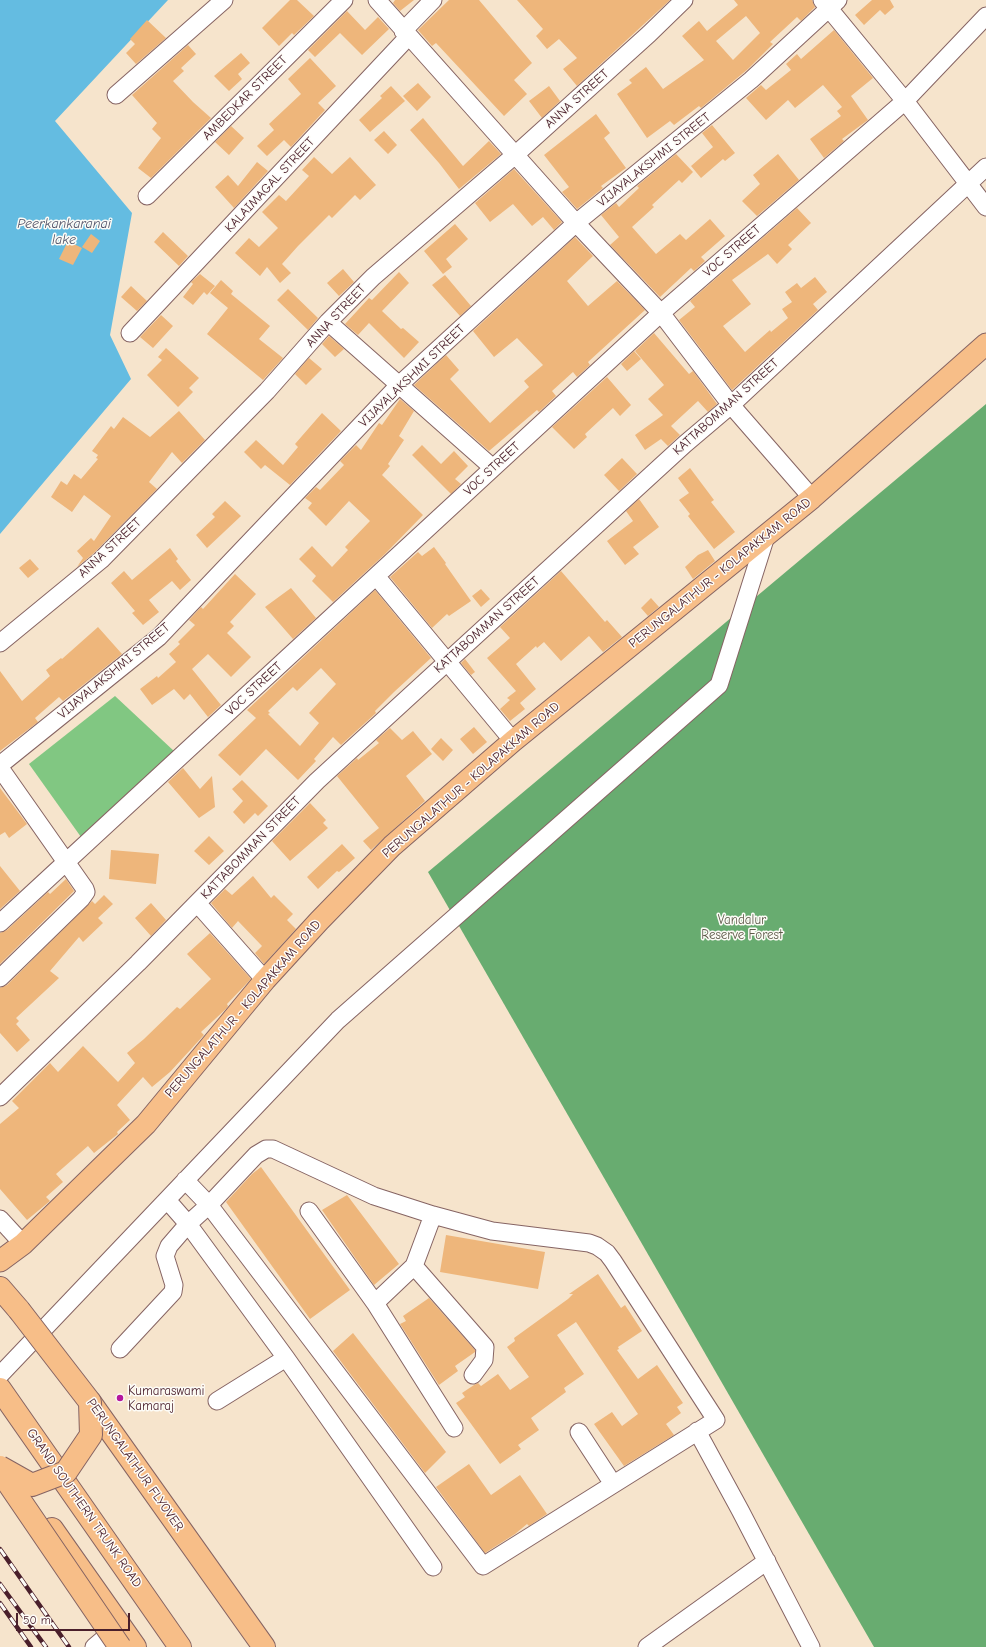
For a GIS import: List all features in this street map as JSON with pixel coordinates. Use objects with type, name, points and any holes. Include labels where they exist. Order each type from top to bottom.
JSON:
[{"type":"highway","name":"PERUNGALATHUR FLYOVER","points":[[0,1288],[90,1402],[264,1647]]},
{"type":"highway","name":"GRAND SOUTHERN TRUNK ROAD","points":[[0,1389],[180,1647]]},
{"type":"highway","points":[[0,1467],[32,1486],[66,1472],[91,1436],[90,1402]]},
{"type":"highway","points":[[0,1455],[135,1647]]},
{"type":"highway","points":[[0,1471],[120,1647]]},
{"type":"main road","name":"PERUNGALATHUR - KOLAPAKKAM ROAD","points":[[0,1261],[23,1244],[146,1124],[265,980],[319,920],[392,846],[513,741],[812,498],[986,344]]},
{"type":"street","points":[[116,95],[224,0]]},
{"type":"street","name":"AMBEDKAR STREET","points":[[147,196],[344,0]]},
{"type":"street","points":[[376,0],[576,223],[660,313],[731,405],[812,498]]},
{"type":"street","name":"KALAIMAGAL STREET","points":[[130,333],[406,34],[433,0]]},
{"type":"street","name":"ANNA STREET","points":[[0,643],[101,560],[267,391],[328,322],[373,276],[515,155],[649,34],[684,0]]},
{"type":"street","points":[[830,3],[986,207]]},
{"type":"street","name":"VIJAYALAKSHMI STREET","points":[[0,767],[159,637],[398,385],[576,223],[751,80],[830,3]]},
{"type":"street","name":"VOC STREET","points":[[0,924],[660,313],[905,101],[986,16]]},
{"type":"street","name":"KATTABOMMAN STREET","points":[[0,1097],[138,963],[317,781],[685,444],[731,405],[986,167]]},
{"type":"street","points":[[328,322],[494,468]]},
{"type":"street","points":[[0,1374],[338,1020],[719,685],[766,536]]},
{"type":"street","points":[[376,576],[513,741]]},
{"type":"street","points":[[0,767],[66,864],[85,889],[84,896],[0,978]]},
{"type":"street","points":[[197,903],[265,980]]},
{"type":"street","points":[[120,1349],[171,1296],[174,1285],[165,1256],[169,1246],[188,1224],[209,1205],[256,1155],[270,1149],[283,1152],[374,1196],[433,1215],[492,1231],[589,1243],[598,1246],[607,1253],[716,1420],[483,1566],[209,1205],[186,1180]]},
{"type":"street","points":[[167,1200],[188,1224],[286,1358],[434,1567]]},
{"type":"street","points":[[309,1211],[375,1303],[454,1428]]},
{"type":"street","points":[[375,1303],[414,1266],[433,1215]]},
{"type":"street","points":[[0,1219],[23,1244]]},
{"type":"street","points":[[414,1266],[485,1347],[484,1360],[473,1375]]},
{"type":"street","points":[[217,1401],[286,1358]]},
{"type":"street","points":[[697,1431],[767,1561],[811,1647]]},
{"type":"street","points":[[579,1432],[613,1484]]},
{"type":"street","points":[[647,1647],[767,1561]]},
{"type":"street","points":[[94,1647],[120,1625]]},
{"type":"green space","name":"Vandalur Reserve Forest","points":[[986,404],[986,1647],[874,1647],[428,872]]},
{"type":"green space","points":[[115,696],[175,752],[81,837],[29,764]]},
{"type":"water","name":"Peerkankaranai lake","points":[[0,0],[168,0],[55,121],[132,213],[110,335],[131,379],[0,534]]},
{"type":"building","points":[[290,0],[297,0],[314,16],[294,35],[292,33],[279,46],[262,28]]},
{"type":"building","points":[[395,0],[414,0],[400,11],[393,3]]},
{"type":"building","points":[[449,0],[479,0],[532,63],[514,80],[527,94],[504,116],[436,43],[432,46],[418,30]]},
{"type":"building","points":[[517,0],[670,0],[577,86],[563,69],[577,58],[559,39],[547,49],[536,36],[543,29]]},
{"type":"building","points":[[734,0],[812,0],[815,7],[801,21],[797,17],[770,42],[773,44],[748,69],[701,108],[699,106],[674,125],[670,121],[647,138],[617,94],[632,83],[629,80],[646,67],[663,89],[704,60],[682,36],[699,21],[707,31],[738,5]],"holes":[[[746,16],[760,33],[733,60],[716,41]]]},
{"type":"building","points":[[872,0],[890,0],[894,7],[885,15],[880,10],[864,25],[855,15]]},
{"type":"building","points":[[347,11],[365,30],[378,17],[389,29],[362,55],[340,33],[315,57],[308,50]]},
{"type":"building","points":[[147,20],[166,38],[136,64],[126,53],[135,44],[130,39]]},
{"type":"building","points":[[834,30],[873,78],[851,96],[868,120],[842,139],[844,141],[824,158],[810,139],[841,116],[837,111],[842,107],[823,85],[795,108],[788,100],[766,120],[746,98],[761,85],[766,90],[791,70],[786,64],[797,54],[801,59]]},
{"type":"building","points":[[188,45],[196,54],[181,68],[184,71],[173,81],[211,118],[151,178],[138,168],[161,138],[152,129],[157,123],[132,95]]},
{"type":"building","points":[[241,53],[250,63],[238,74],[242,79],[229,91],[214,76]]},
{"type":"building","points":[[310,58],[336,86],[318,103],[325,110],[291,147],[284,140],[267,156],[257,146],[274,130],[269,124],[301,94],[288,79]]},
{"type":"building","points":[[418,83],[431,97],[417,111],[403,96]]},
{"type":"building","points":[[391,86],[405,101],[370,132],[359,120],[382,98],[380,96]]},
{"type":"building","points":[[549,86],[560,101],[542,118],[529,101]]},
{"type":"building","points":[[596,114],[610,133],[604,138],[626,168],[601,186],[603,188],[577,209],[562,192],[569,187],[544,155]]},
{"type":"building","points":[[423,118],[463,166],[489,141],[501,154],[459,189],[439,163],[410,130]]},
{"type":"building","points":[[712,125],[735,153],[725,161],[723,159],[701,178],[691,166],[713,147],[702,133]]},
{"type":"building","points":[[231,126],[244,138],[229,155],[215,142]]},
{"type":"building","points":[[384,131],[397,145],[388,154],[374,140]]},
{"type":"building","points":[[676,154],[693,172],[682,183],[679,180],[652,205],[654,207],[632,227],[656,254],[680,234],[686,240],[710,219],[725,236],[701,257],[705,261],[694,271],[691,268],[660,297],[610,245],[619,237],[601,215],[616,203],[619,207],[639,188],[637,186]]},
{"type":"building","points":[[778,154],[799,180],[757,216],[742,201],[760,184],[753,175]]},
{"type":"building","points":[[314,157],[332,174],[350,157],[376,185],[360,200],[355,195],[332,218],[329,215],[298,246],[282,264],[291,273],[280,283],[267,267],[260,276],[235,253],[249,238],[259,247],[278,228],[262,212],[279,195],[286,201],[309,176],[302,170]]},
{"type":"building","points":[[257,162],[268,171],[234,208],[215,187],[228,175],[238,186]]},
{"type":"building","points":[[514,169],[562,222],[554,230],[543,217],[532,226],[513,204],[490,222],[475,203]]},
{"type":"building","points":[[797,208],[811,223],[788,245],[792,249],[777,264],[768,254],[732,280],[751,304],[723,326],[745,352],[770,330],[771,332],[788,318],[782,309],[792,302],[785,292],[797,283],[801,288],[815,277],[827,292],[813,304],[818,310],[732,390],[679,320],[695,307],[690,301]]},
{"type":"building","points":[[455,224],[468,239],[446,259],[452,267],[443,274],[424,251]]},
{"type":"building","points":[[163,232],[188,256],[179,266],[154,242]]},
{"type":"building","points":[[91,234],[100,241],[92,253],[82,247]]},
{"type":"building","points":[[575,237],[593,256],[567,281],[588,306],[617,281],[645,310],[588,362],[590,365],[577,377],[573,372],[552,391],[556,396],[539,412],[537,410],[489,451],[414,385],[446,355],[459,370],[450,379],[490,423],[529,387],[524,381],[543,365],[517,338],[494,357],[473,331]]},
{"type":"building","points":[[68,241],[82,248],[73,265],[59,259]]},
{"type":"building","points":[[343,269],[354,282],[339,296],[327,283]]},
{"type":"building","points":[[399,272],[409,283],[382,311],[401,329],[403,328],[419,342],[404,358],[369,323],[358,335],[345,324],[369,298],[372,300]]},
{"type":"building","points":[[200,274],[215,286],[207,295],[204,292],[193,305],[183,297],[193,284],[191,282]]},
{"type":"building","points":[[445,275],[471,306],[460,316],[432,285]]},
{"type":"building","points":[[221,280],[233,291],[231,294],[270,326],[259,339],[283,358],[263,380],[207,334],[228,308],[210,293]]},
{"type":"building","points":[[131,286],[147,301],[137,311],[121,297]]},
{"type":"building","points":[[288,289],[318,318],[308,330],[277,300]]},
{"type":"building","points":[[161,315],[173,326],[153,348],[140,337]]},
{"type":"building","points":[[654,333],[689,374],[693,371],[717,404],[708,412],[698,401],[671,426],[680,435],[668,446],[661,439],[645,450],[635,435],[663,415],[648,399],[664,385],[635,351]]},
{"type":"building","points":[[329,336],[344,349],[335,357],[322,344]]},
{"type":"building","points":[[166,348],[199,378],[189,388],[193,392],[178,407],[147,375],[162,360],[158,357]]},
{"type":"building","points":[[634,351],[641,359],[627,371],[621,364]]},
{"type":"building","points":[[309,358],[322,369],[306,385],[295,374]]},
{"type":"building","points":[[607,377],[631,405],[620,416],[613,408],[585,434],[587,437],[574,449],[552,427]]},
{"type":"building","points":[[400,399],[414,411],[399,436],[404,440],[388,464],[390,466],[382,475],[423,515],[385,554],[333,602],[312,581],[316,576],[299,559],[312,546],[332,567],[348,550],[345,547],[370,521],[349,501],[326,526],[308,508],[312,503],[305,498],[316,487],[320,490],[344,465],[340,461],[356,445],[361,450],[379,423],[382,425]]},
{"type":"building","points":[[179,411],[205,440],[182,463],[172,452],[149,482],[157,489],[94,553],[77,567],[83,558],[77,551],[91,538],[94,541],[111,516],[84,495],[72,512],[51,497],[61,481],[67,485],[74,474],[81,479],[98,459],[96,458],[98,455],[92,451],[111,426],[114,429],[123,417],[150,437]]},
{"type":"building","points":[[322,413],[341,431],[290,485],[265,465],[261,469],[244,452],[256,440],[283,465],[298,447],[295,444]]},
{"type":"building","points":[[422,445],[441,464],[454,451],[468,466],[455,479],[461,484],[451,494],[412,455]]},
{"type":"building","points":[[622,458],[637,474],[619,491],[604,475]]},
{"type":"building","points":[[690,468],[714,500],[711,502],[735,532],[714,549],[688,516],[690,514],[679,500],[689,493],[678,478]]},
{"type":"building","points":[[639,499],[659,527],[633,547],[639,554],[625,565],[607,541],[633,521],[626,511]]},
{"type":"building","points":[[225,501],[241,516],[207,548],[196,535],[215,517],[212,514]]},
{"type":"building","points":[[434,547],[471,601],[449,616],[447,614],[432,628],[390,577],[418,552],[422,556]]},
{"type":"building","points":[[170,548],[178,559],[176,561],[191,580],[180,590],[172,581],[149,600],[159,612],[143,625],[132,613],[135,611],[111,583],[124,571],[132,580]]},
{"type":"building","points":[[708,550],[715,561],[693,579],[685,567],[698,555]]},
{"type":"building","points":[[30,559],[39,569],[28,578],[19,568]]},
{"type":"building","points":[[561,571],[605,622],[607,620],[622,637],[603,652],[589,636],[561,661],[544,642],[537,648],[536,646],[516,664],[536,689],[520,703],[525,709],[510,721],[500,709],[510,700],[507,698],[516,691],[487,658],[510,638],[500,627]]},
{"type":"building","points":[[235,574],[256,594],[230,622],[234,626],[227,633],[251,657],[231,677],[208,654],[192,669],[221,705],[208,717],[190,694],[184,700],[174,689],[152,705],[140,689],[157,676],[158,678],[176,662],[169,654],[180,644],[178,642],[195,625],[189,620],[201,607],[203,609]]},
{"type":"building","points":[[291,588],[316,618],[293,639],[265,607]]},
{"type":"building","points":[[481,589],[490,599],[481,607],[472,596]]},
{"type":"building","points":[[375,590],[431,658],[375,711],[376,713],[341,745],[333,737],[314,759],[316,761],[298,780],[266,749],[240,776],[218,755],[256,718],[247,710]],"holes":[[[321,668],[336,684],[309,713],[319,723],[300,746],[268,714],[270,713],[268,711],[293,687],[297,691]]]},
{"type":"building","points":[[651,598],[659,607],[648,616],[641,608]]},
{"type":"building","points":[[98,627],[122,654],[63,701],[59,697],[35,718],[38,722],[0,751],[0,671],[22,701],[50,676],[46,670],[61,658],[62,659]]},
{"type":"building","points":[[465,659],[475,672],[471,675],[461,663]]},
{"type":"building","points":[[474,727],[487,742],[473,754],[460,739]]},
{"type":"building","points":[[390,728],[402,740],[413,731],[432,754],[406,776],[425,801],[371,850],[363,841],[379,828],[337,776],[357,758],[358,760],[379,743],[376,740]]},
{"type":"building","points":[[441,738],[453,750],[443,761],[431,749]]},
{"type":"building","points":[[183,768],[200,789],[212,776],[215,807],[199,818],[168,782]]},
{"type":"building","points":[[242,780],[268,806],[258,816],[255,813],[244,824],[233,812],[243,801],[232,789]]},
{"type":"building","points":[[0,788],[27,824],[9,838],[5,832],[0,835]]},
{"type":"building","points":[[310,803],[326,820],[323,823],[328,828],[290,861],[272,841]]},
{"type":"building","points":[[209,836],[224,851],[209,865],[194,851]]},
{"type":"building","points":[[342,844],[355,858],[339,872],[337,871],[318,889],[307,877]]},
{"type":"building","points":[[111,850],[159,854],[156,884],[109,879]]},
{"type":"building","points":[[0,866],[20,891],[0,909]]},
{"type":"building","points":[[253,876],[271,898],[274,895],[293,914],[287,920],[296,929],[264,964],[255,953],[262,946],[238,921],[232,928],[211,903],[225,889],[232,895]]},
{"type":"building","points":[[66,879],[74,891],[0,964],[0,933],[7,930],[48,892],[50,894]]},
{"type":"building","points":[[104,895],[113,904],[98,918],[103,923],[83,942],[79,937],[50,971],[59,978],[16,1018],[19,1021],[16,1024],[30,1040],[17,1052],[0,1033],[0,988],[7,985],[92,901],[95,904]]},
{"type":"building","points":[[151,903],[166,920],[151,936],[135,918]]},
{"type":"building","points":[[210,933],[251,979],[227,1004],[227,1008],[201,1032],[204,1035],[170,1072],[152,1087],[143,1077],[117,1105],[130,1120],[117,1132],[118,1134],[94,1153],[88,1146],[56,1174],[63,1182],[46,1197],[50,1201],[27,1220],[0,1189],[0,1124],[19,1108],[12,1101],[50,1063],[58,1072],[83,1046],[118,1082],[135,1063],[127,1053],[144,1039],[177,1007],[180,1009],[211,979],[187,954]]},
{"type":"building","points":[[261,1167],[350,1290],[310,1319],[226,1202],[252,1174]]},
{"type":"building","points":[[347,1195],[399,1264],[374,1285],[322,1210]]},
{"type":"building","points":[[446,1235],[545,1252],[538,1289],[440,1272]]},
{"type":"building","points":[[598,1274],[621,1308],[625,1305],[642,1331],[618,1347],[619,1349],[617,1350],[638,1379],[657,1365],[683,1403],[677,1407],[681,1413],[666,1424],[674,1435],[624,1466],[594,1424],[612,1412],[622,1426],[638,1414],[576,1322],[557,1335],[584,1374],[564,1388],[566,1392],[531,1418],[539,1430],[518,1445],[521,1449],[500,1464],[456,1403],[465,1397],[462,1393],[478,1383],[481,1386],[498,1374],[510,1390],[529,1377],[507,1347],[515,1341],[514,1338],[568,1299],[573,1294],[569,1294]]},
{"type":"building","points":[[429,1298],[475,1350],[475,1352],[455,1366],[458,1371],[439,1385],[400,1324],[406,1321],[403,1316]]},
{"type":"building","points":[[353,1333],[446,1452],[425,1473],[333,1351]]},
{"type":"building","points":[[469,1464],[491,1495],[520,1475],[547,1514],[529,1526],[527,1524],[515,1534],[485,1553],[436,1487]]},
{"type":"railway","points":[[0,1549],[69,1647]]},
{"type":"railway","points":[[0,1584],[46,1647]]},
{"type":"railway","points":[[0,1603],[31,1647]]},
{"type":"place","name":"Kumaraswami Kamaraj","points":[[120,1398]]}]
